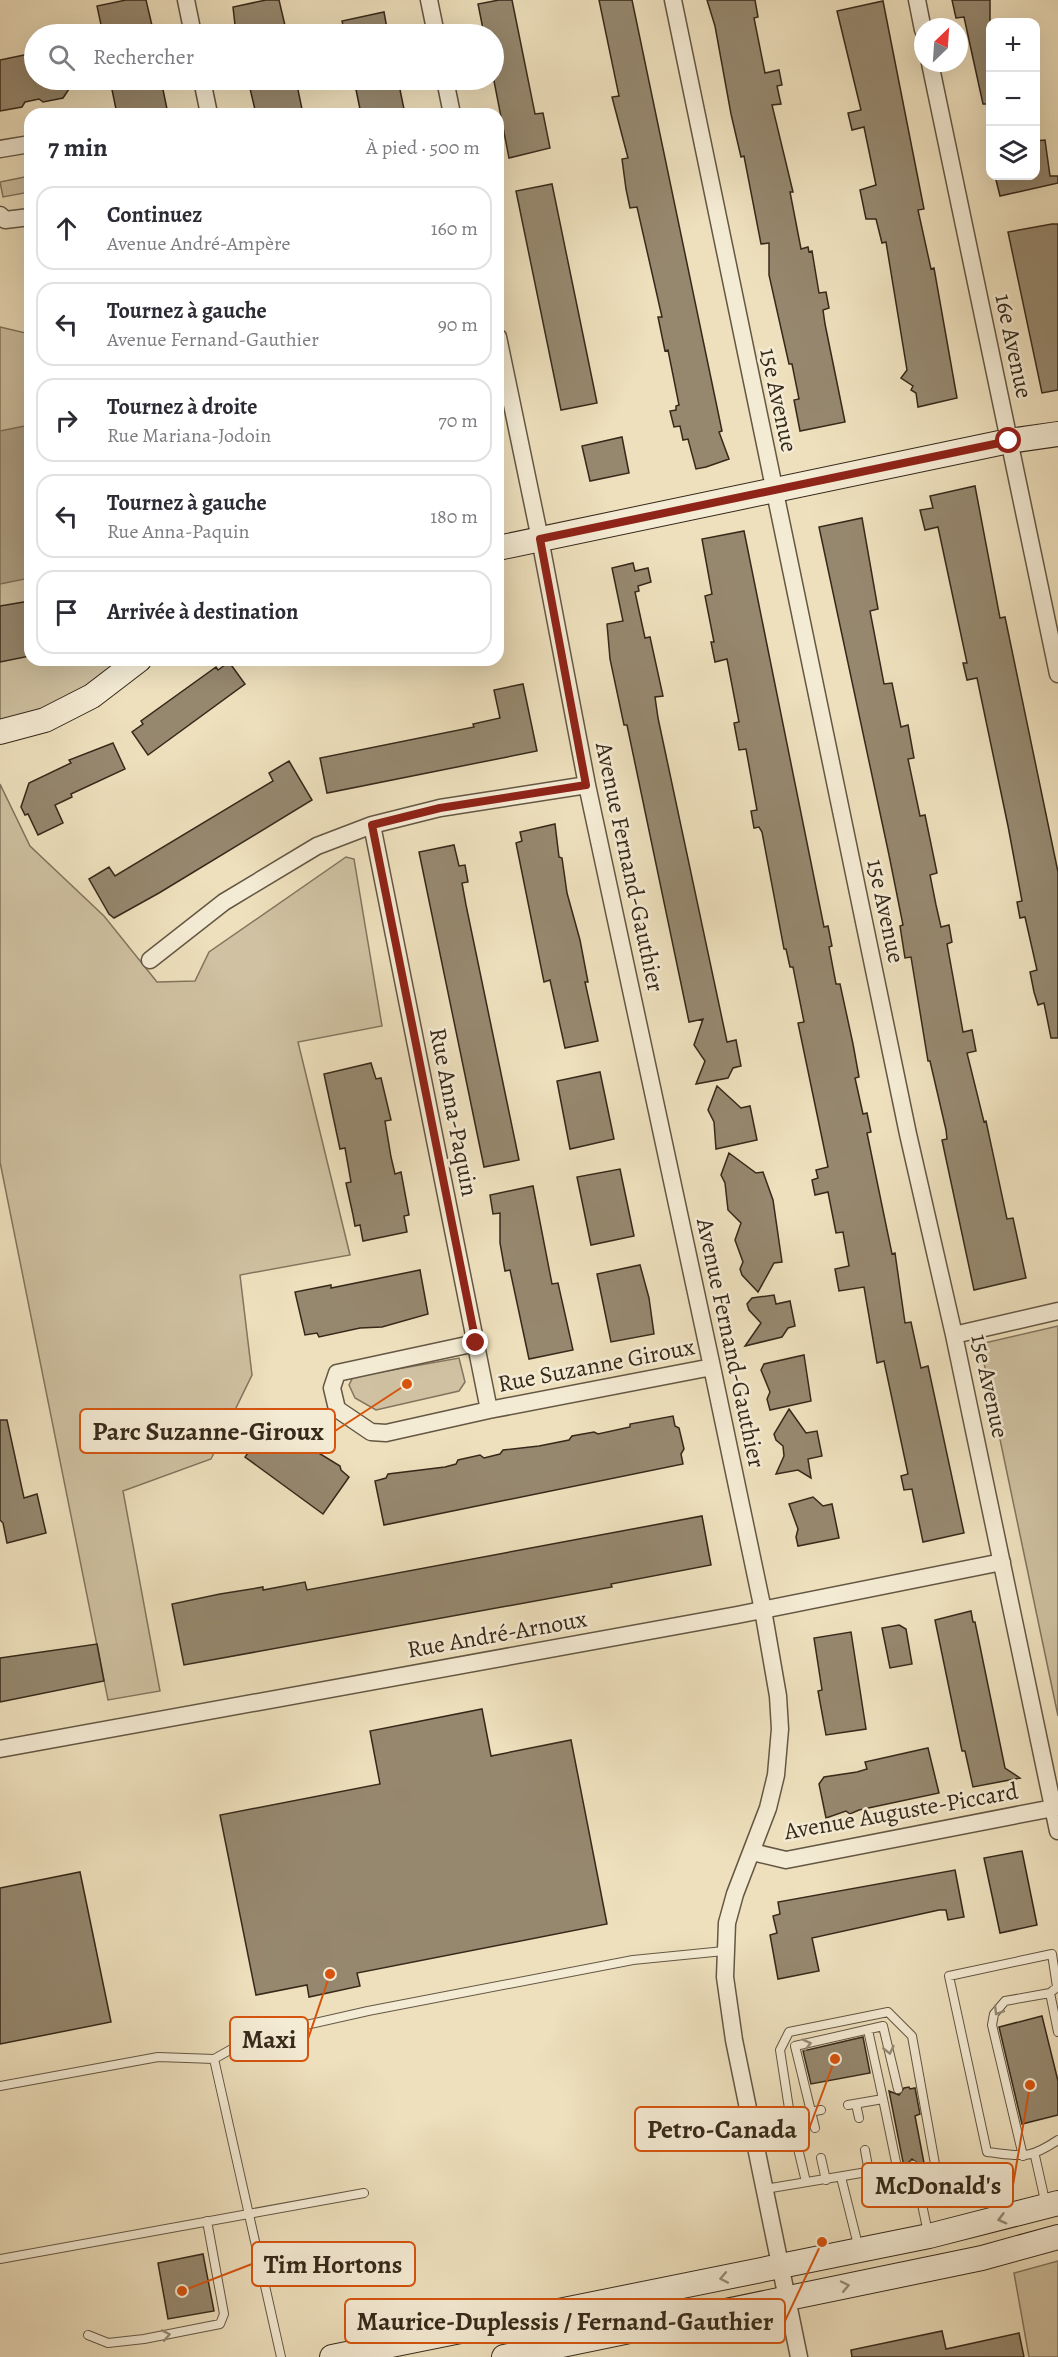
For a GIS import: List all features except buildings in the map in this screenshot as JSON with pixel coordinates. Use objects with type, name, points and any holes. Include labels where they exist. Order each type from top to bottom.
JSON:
[{"type":"street","points":[[186,0],[191,24]]},
{"type":"street","points":[[429,0],[434,24]]},
{"type":"street","name":"15e Avenue","points":[[673,0],[908,1134],[954,1335],[1056,1808],[1058,1831]]},
{"type":"street","points":[[917,0],[921,18]]},
{"type":"street","name":"16e Avenue","points":[[932,72],[1058,674]]},
{"type":"street","points":[[204,90],[208,108]]},
{"type":"street","points":[[447,90],[451,108]]},
{"type":"street","points":[[0,149],[24,145]]},
{"type":"street","points":[[0,215],[5,219],[24,217]]},
{"type":"street","name":"Avenue Fernand-Gauthier","points":[[504,366],[540,539],[586,785],[712,1368],[763,1610],[778,1696],[779,1752],[768,1808],[735,1894],[724,1952],[728,2009],[799,2357]]},
{"type":"street","points":[[504,547],[1009,441],[1058,434]]},
{"type":"street","points":[[0,732],[45,720],[92,696],[131,666]]},
{"type":"street","points":[[150,960],[224,902],[317,846],[372,825],[440,808],[586,785]]},
{"type":"street","name":"Rue Anna-Paquin","points":[[372,825],[489,1410]]},
{"type":"street","points":[[954,1335],[1058,1311]]},
{"type":"street","name":"Rue Suzanne Giroux","points":[[476,1343],[337,1372],[333,1380],[333,1398],[337,1409],[364,1428],[380,1433],[712,1368]]},
{"type":"street","name":"Rue André-Arnoux","points":[[0,1749],[763,1610],[1002,1562]]},
{"type":"street","name":"Avenue Auguste-Piccard","points":[[752,1852],[786,1860],[1056,1808]]},
{"type":"street","points":[[332,2357],[929,2236],[1052,2205]]},
{"type":"street","points":[[504,2357],[982,2258],[1058,2237]]},
{"type":"lane","points":[[0,2086],[158,2057],[214,2059],[254,2037],[368,2011],[613,1963],[724,1952]]},
{"type":"lane","points":[[1023,2156],[992,2025],[994,2014],[1005,2001],[1050,1993],[1057,1987],[1055,1953],[949,1976],[987,2152],[1023,2156],[1035,2156],[1058,2140]]},
{"type":"lane","points":[[1050,1993],[1058,2032]]},
{"type":"lane","points":[[806,2182],[790,2115],[780,2050],[789,2032],[888,2012],[912,2036],[937,2175],[919,2190]]},
{"type":"lane","points":[[815,2128],[795,2046],[883,2026],[898,2089]]},
{"type":"lane","points":[[868,2030],[902,2184],[919,2190]]},
{"type":"lane","points":[[214,2059],[281,2357]]},
{"type":"lane","points":[[859,2118],[852,2104],[883,2099]]},
{"type":"lane","points":[[751,2124],[820,2110]]},
{"type":"lane","points":[[865,2150],[869,2172]]},
{"type":"lane","points":[[1035,2156],[1052,2205]]},
{"type":"lane","points":[[821,2158],[826,2180]]},
{"type":"lane","points":[[913,2165],[929,2236]]},
{"type":"lane","points":[[765,2189],[897,2167]]},
{"type":"lane","points":[[841,2177],[859,2250]]},
{"type":"lane","points":[[0,2259],[364,2193]]},
{"type":"lane","points":[[88,2335],[108,2343],[220,2324],[224,2314],[207,2221]]},
{"type":"shaded area","points":[[24,177],[24,193],[3,197],[0,182]]},
{"type":"shaded area","points":[[0,327],[24,333],[24,666],[127,666],[0,732]]},
{"type":"shaded area","points":[[24,426],[24,579],[0,584],[0,431]]},
{"type":"shaded area","points":[[0,784],[30,846],[104,916],[157,982],[195,981],[209,952],[346,857],[354,859],[382,1026],[298,1042],[350,1255],[240,1275],[252,1375],[211,1459],[123,1491],[160,1691],[108,1700],[0,1162]]},
{"type":"shaded area","points":[[1058,1326],[1058,1716],[980,1344]]},
{"type":"shaded area","points":[[459,1358],[465,1382],[459,1391],[376,1410],[355,1398],[349,1385],[353,1377]]},
{"type":"shaded area","points":[[1058,2261],[1058,2357],[1029,2357],[1014,2273]]},
{"type":"place","name":"Parc Suzanne-Giroux","points":[[407,1384]]},
{"type":"place","name":"Maxi","points":[[330,1974]]},
{"type":"place","name":"Petro-Canada","points":[[835,2059]]},
{"type":"place","name":"McDonald's","points":[[1030,2085]]},
{"type":"place","name":"Maurice-Duplessis / Fernand-Gauthier","points":[[822,2242]]},
{"type":"place","name":"Tim Hortons","points":[[182,2291]]},
{"type":"route","points":[[476,1343],[372,825],[440,808],[586,785],[540,539],[1009,441]]}]
